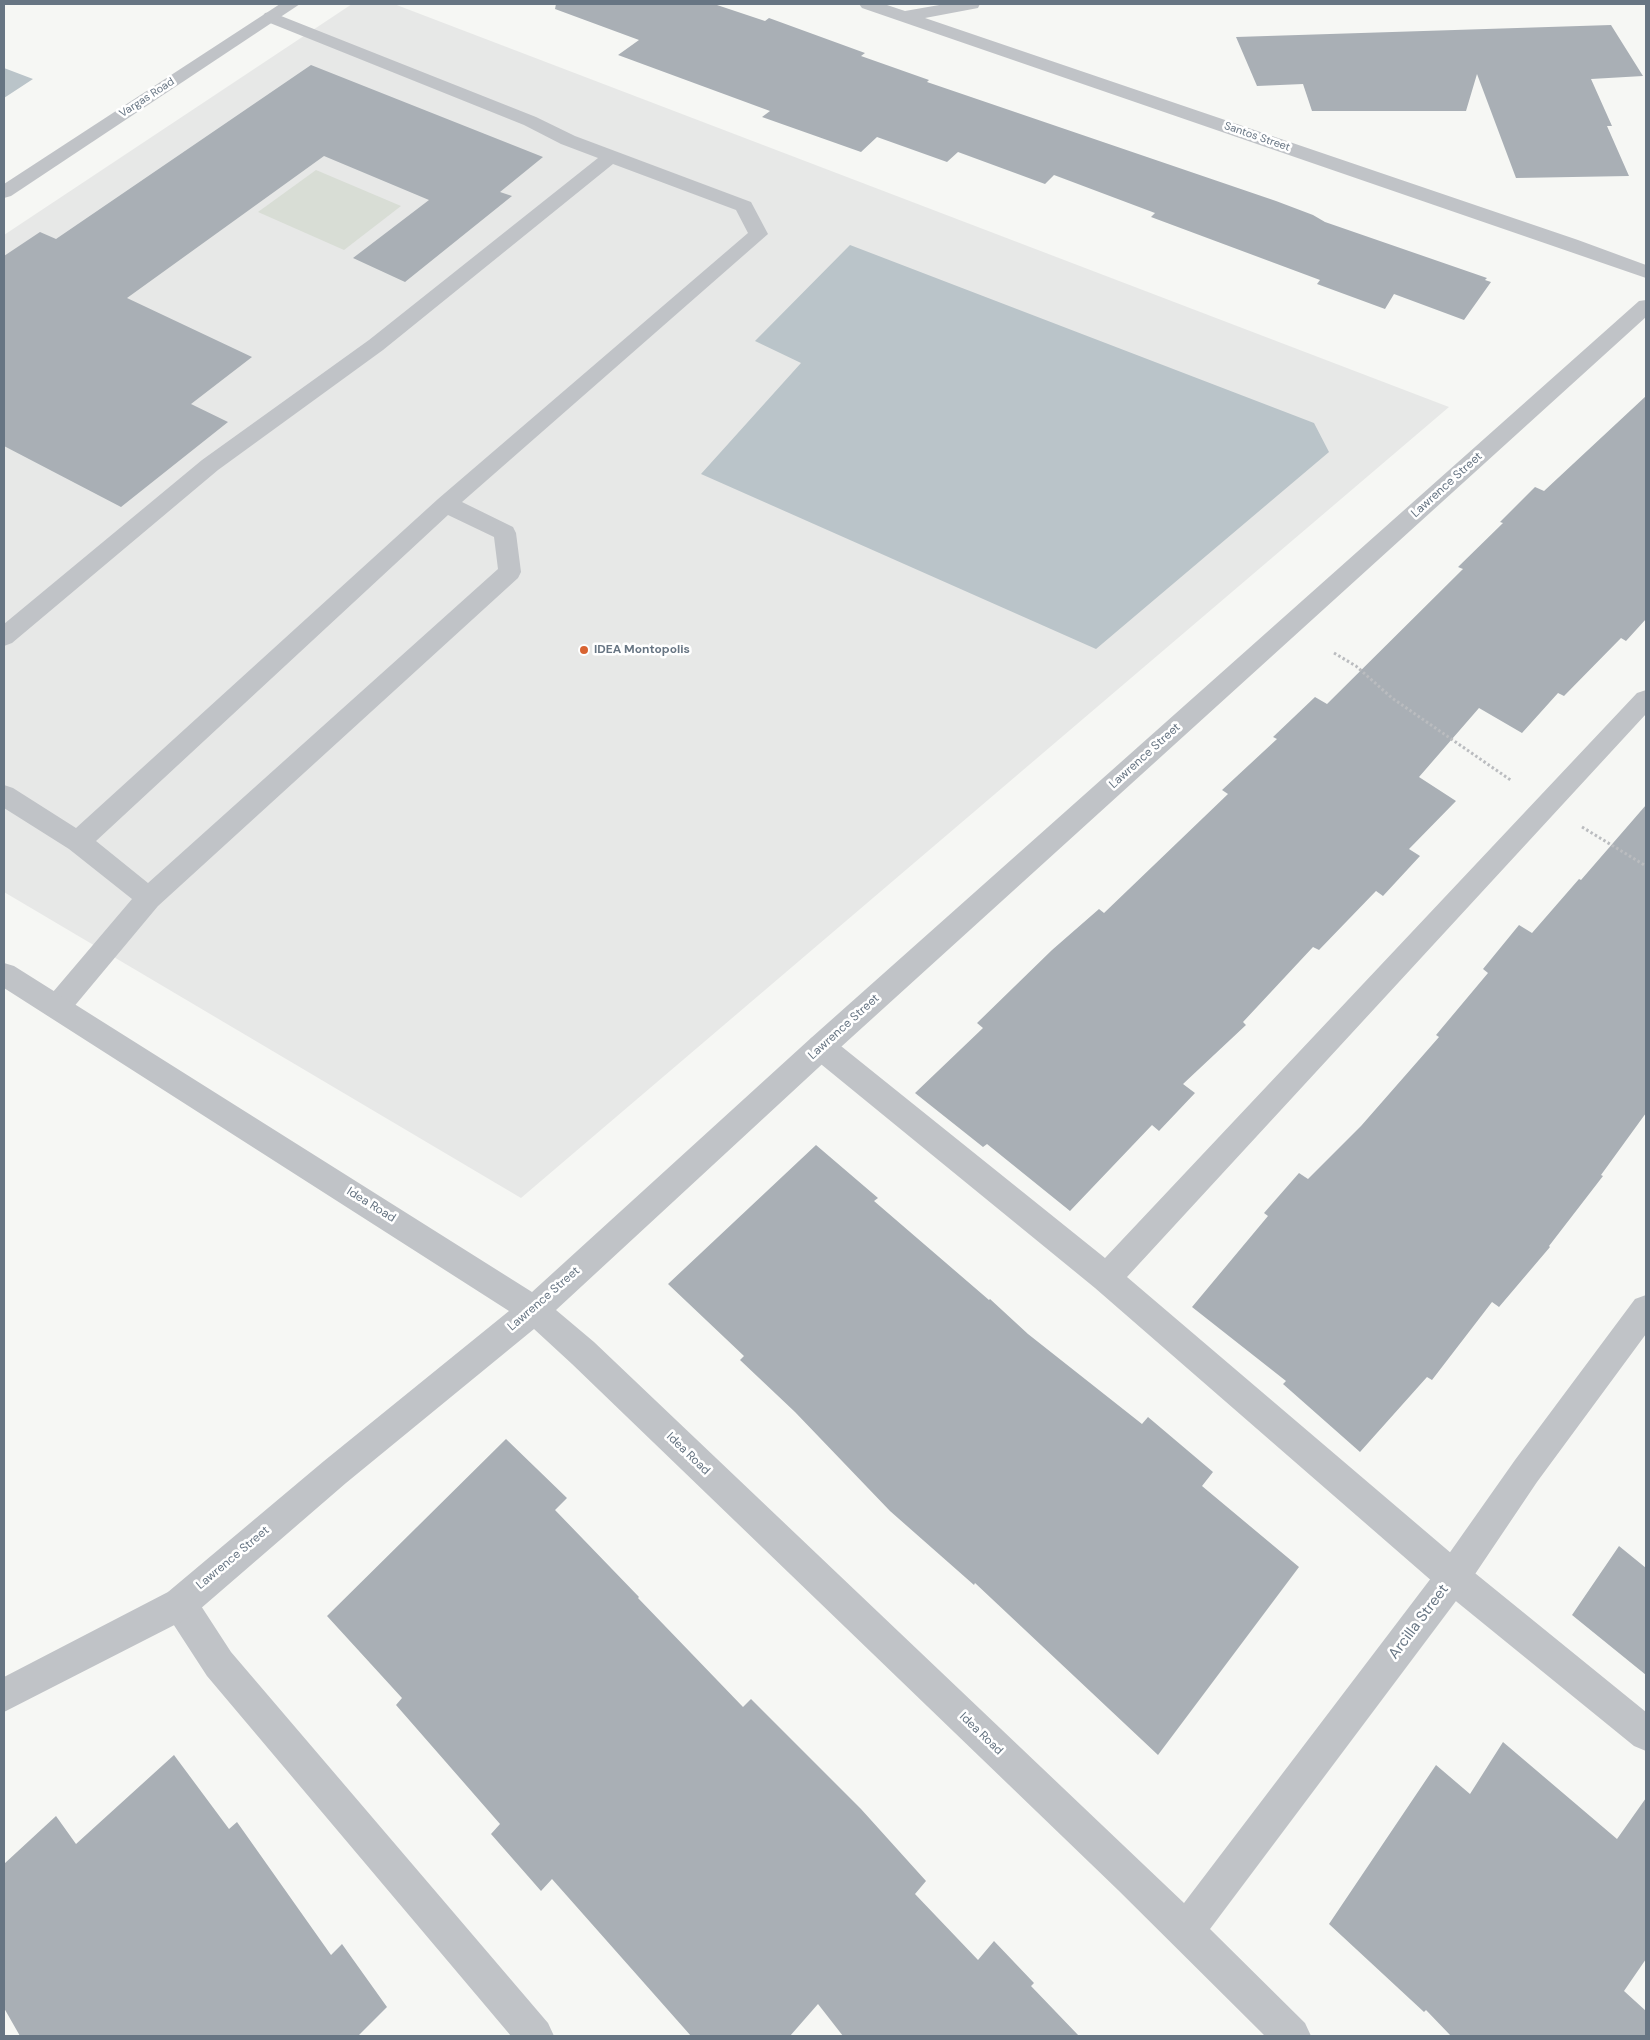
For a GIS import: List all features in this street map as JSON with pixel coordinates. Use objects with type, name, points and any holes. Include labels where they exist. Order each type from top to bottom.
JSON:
[{"type":"street","name":"Vargas Road","points":[[4,192],[291,4]]},
{"type":"street","name":"Santos Street","points":[[868,4],[1571,244],[1646,272]]},
{"type":"street","points":[[904,16],[972,4]]},
{"type":"street","points":[[78,842],[446,504],[758,234],[744,206],[610,157],[568,140],[530,121],[270,17]]},
{"type":"street","points":[[4,637],[210,465],[376,345],[610,157]]},
{"type":"street","name":"Lawrence Street","points":[[4,1695],[180,1604],[335,1472],[534,1310],[821,1047],[1646,306]]},
{"type":"street","points":[[57,1007],[149,898],[510,572],[505,533],[446,504]]},
{"type":"street","points":[[1106,1278],[1646,699]]},
{"type":"street","points":[[4,794],[78,842],[149,898]]},
{"type":"street","name":"Idea Road","points":[[4,974],[534,1310],[590,1360],[1186,1930],[1292,2036]]},
{"type":"street","points":[[821,1047],[1106,1278],[1453,1577],[1646,1734]]},
{"type":"street","name":"Arcilla Street","points":[[1186,1930],[1453,1577],[1526,1471],[1646,1309]]},
{"type":"street","points":[[180,1604],[218,1664],[535,2036]]},
{"type":"path","points":[[1334,653],[1356,666],[1392,698],[1548,804],[1646,866]]},
{"type":"shaded area","name":"IDEA Montopolis","points":[[352,4],[394,4],[1449,407],[521,1198],[4,892],[4,235]]},
{"type":"shaded area","points":[[4,68],[33,79],[4,98]]},
{"type":"shaded area","points":[[316,170],[401,206],[344,250],[258,212]]},
{"type":"shaded area","points":[[850,245],[1314,423],[1329,452],[1096,649],[701,474],[801,363],[755,341]]},
{"type":"building","points":[[556,4],[714,4],[765,21],[769,18],[865,53],[861,56],[929,80],[927,82],[1276,201],[1313,215],[1325,222],[1487,278],[1485,280],[1491,282],[1464,320],[1394,294],[1385,309],[1317,284],[1320,280],[1151,217],[1155,213],[1054,175],[1045,184],[958,152],[947,162],[877,137],[861,152],[762,117],[770,111],[618,55],[639,40],[555,9]]},
{"type":"building","points":[[1611,25],[1643,76],[1591,79],[1612,126],[1607,126],[1629,176],[1516,178],[1477,74],[1466,111],[1312,111],[1303,84],[1257,86],[1236,37]]},
{"type":"building","points":[[311,65],[543,157],[500,192],[512,196],[405,282],[353,258],[429,200],[324,156],[127,298],[252,357],[191,404],[228,422],[121,507],[4,446],[4,256],[40,232],[56,239]]},
{"type":"building","points":[[1646,396],[1646,619],[1626,641],[1621,638],[1564,696],[1558,693],[1522,733],[1479,708],[1419,777],[1456,801],[1409,849],[1420,856],[1383,896],[1376,891],[1319,950],[1313,947],[1243,1022],[1246,1025],[1183,1084],[1195,1093],[1159,1131],[1152,1125],[1070,1211],[987,1144],[983,1147],[915,1093],[983,1028],[977,1023],[1052,950],[1099,909],[1104,913],[1228,794],[1222,790],[1277,739],[1273,737],[1315,697],[1327,704],[1463,569],[1458,567],[1503,523],[1500,522],[1535,487],[1544,491]]},
{"type":"building","points":[[1646,805],[1646,1113],[1601,1175],[1603,1176],[1550,1247],[1499,1307],[1492,1302],[1432,1380],[1427,1377],[1360,1452],[1283,1384],[1286,1381],[1192,1307],[1268,1216],[1264,1213],[1299,1173],[1308,1179],[1361,1126],[1439,1037],[1436,1035],[1488,973],[1483,969],[1519,925],[1532,933]]},
{"type":"building","points":[[816,1145],[878,1198],[874,1201],[990,1299],[1028,1334],[1142,1424],[1148,1417],[1213,1472],[1202,1486],[1299,1567],[1158,1755],[975,1583],[974,1585],[890,1511],[795,1412],[740,1360],[744,1356],[668,1284]]},
{"type":"building","points":[[506,1439],[567,1498],[555,1510],[638,1598],[743,1707],[751,1699],[861,1809],[926,1881],[915,1894],[978,1960],[994,1941],[1034,1983],[1031,1986],[1079,2036],[843,2036],[818,2004],[790,2036],[691,2036],[552,1879],[541,1891],[491,1834],[500,1824],[396,1705],[402,1698],[327,1616]]},
{"type":"building","points":[[1619,1546],[1646,1568],[1646,1675],[1572,1615]]},
{"type":"building","points":[[1503,1742],[1617,1839],[1646,1798],[1646,1959],[1624,1991],[1646,2011],[1646,2036],[1451,2036],[1426,2010],[1424,2012],[1329,1924],[1436,1765],[1470,1794]]},
{"type":"building","points":[[174,1755],[229,1829],[237,1822],[331,1955],[342,1944],[387,2007],[358,2036],[20,2036],[4,2008],[4,1864],[56,1816],[76,1844]]},
{"type":"place","name":"IDEA Montopolis","points":[[584,650]]}]
